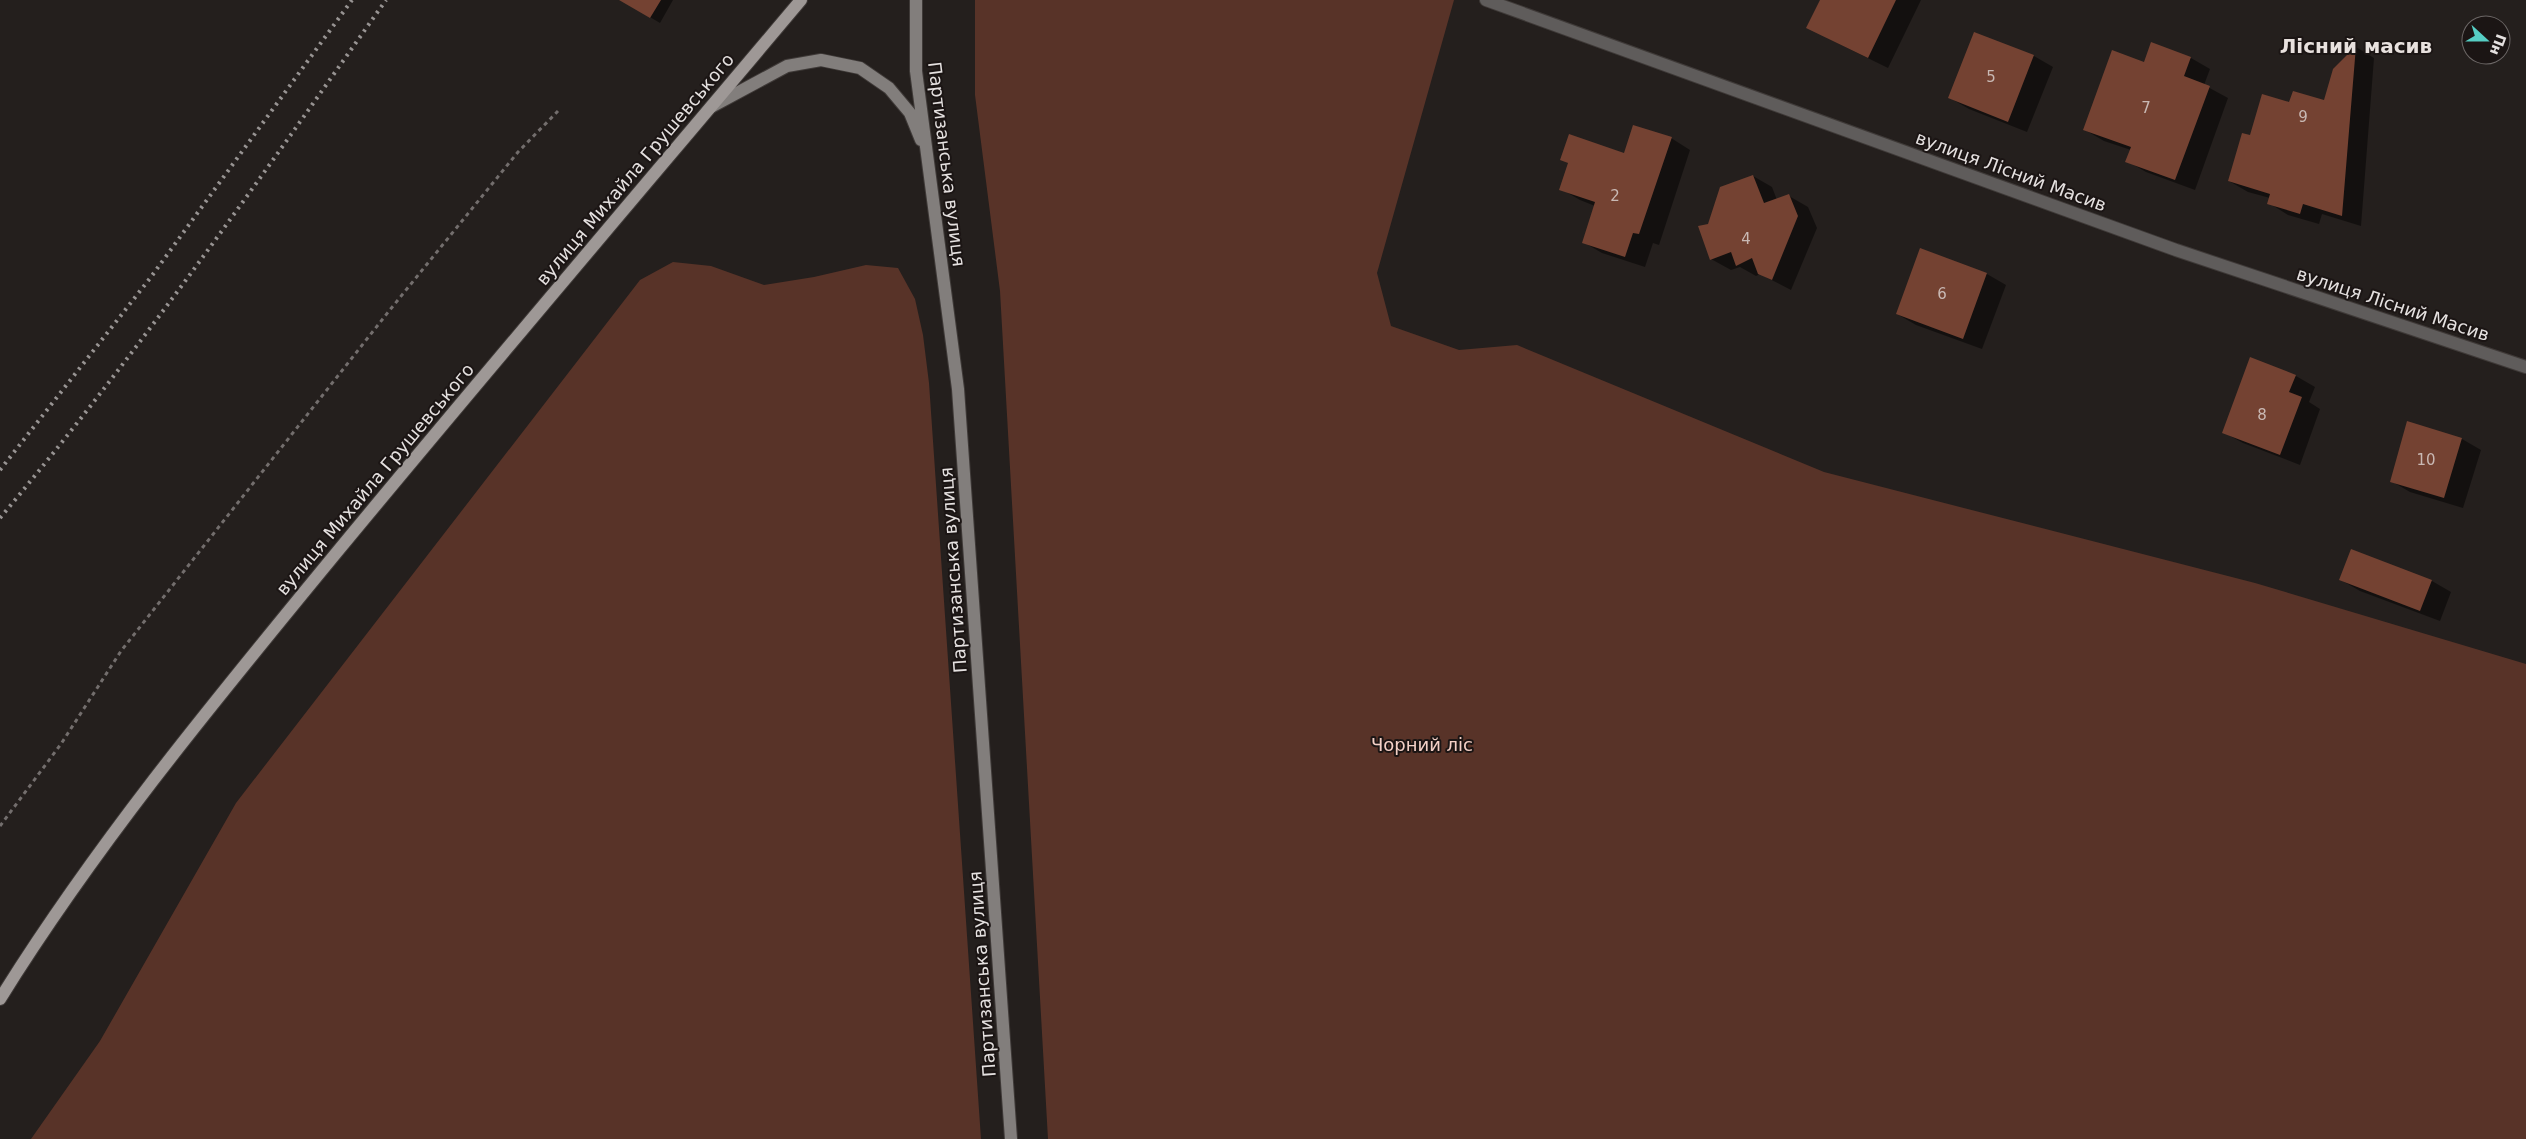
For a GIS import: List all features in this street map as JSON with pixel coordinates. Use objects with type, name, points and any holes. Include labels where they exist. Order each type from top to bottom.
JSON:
[{"type":"main road","name":"вулиця Михайла Грушевського","points":[[0,999],[24,960],[117,826],[215,701],[423,448],[801,0]]},
{"type":"street","name":"Партизанська вулиця","points":[[916,0],[916,72],[958,389],[1011,1139]]},
{"type":"street","name":"вулиця Лісний Масив","points":[[1486,0],[2176,250],[2526,367]]},
{"type":"street","points":[[711,107],[787,66],[821,60],[860,68],[889,88],[910,113],[928,158]]},
{"type":"path","points":[[0,826],[62,744],[121,651],[389,311],[518,152],[558,111]]},
{"type":"green space","name":"Чорний ліс","points":[[975,0],[1454,0],[1377,273],[1391,326],[1459,350],[1517,345],[1824,472],[2255,583],[2526,664],[2526,1139],[1048,1139],[1000,291],[975,95]]},
{"type":"green space","points":[[673,262],[711,266],[764,285],[814,277],[866,265],[898,268],[915,299],[923,335],[929,383],[981,1139],[31,1139],[100,1041],[236,803],[640,280]]},
{"type":"building","points":[[619,0],[661,0],[650,18]]},
{"type":"building","points":[[1820,0],[1896,0],[1868,58],[1806,28]]},
{"type":"building","points":[[1974,32],[2034,55],[2008,122],[1948,98]]},
{"type":"building","points":[[2151,42],[2191,57],[2184,76],[2210,86],[2175,180],[2125,162],[2131,147],[2083,130],[2112,50],[2144,62]]},
{"type":"building","points":[[2356,46],[2342,216],[2303,204],[2300,214],[2267,204],[2270,194],[2228,181],[2242,133],[2250,135],[2262,94],[2289,102],[2293,91],[2324,100],[2333,69]]},
{"type":"building","points":[[1633,125],[1672,137],[1639,234],[1633,233],[1625,257],[1582,243],[1595,202],[1559,190],[1568,163],[1560,160],[1569,134],[1624,153]]},
{"type":"building","points":[[1753,175],[1764,203],[1789,194],[1798,216],[1772,280],[1758,274],[1752,258],[1736,266],[1731,252],[1710,260],[1698,226],[1708,224],[1720,187]]},
{"type":"building","points":[[1920,248],[1987,273],[1963,339],[1896,314]]},
{"type":"building","points":[[2250,357],[2296,375],[2289,392],[2302,397],[2280,455],[2222,433]]},
{"type":"building","points":[[2407,421],[2462,438],[2444,498],[2390,482]]},
{"type":"building","points":[[2351,549],[2432,580],[2420,611],[2339,580]]},
{"type":"railway","points":[[0,470],[151,277],[352,0]]},
{"type":"railway","points":[[0,518],[151,328],[386,0]]},
{"type":"district","name":"Лісний масив","points":[[2356,46]]}]
